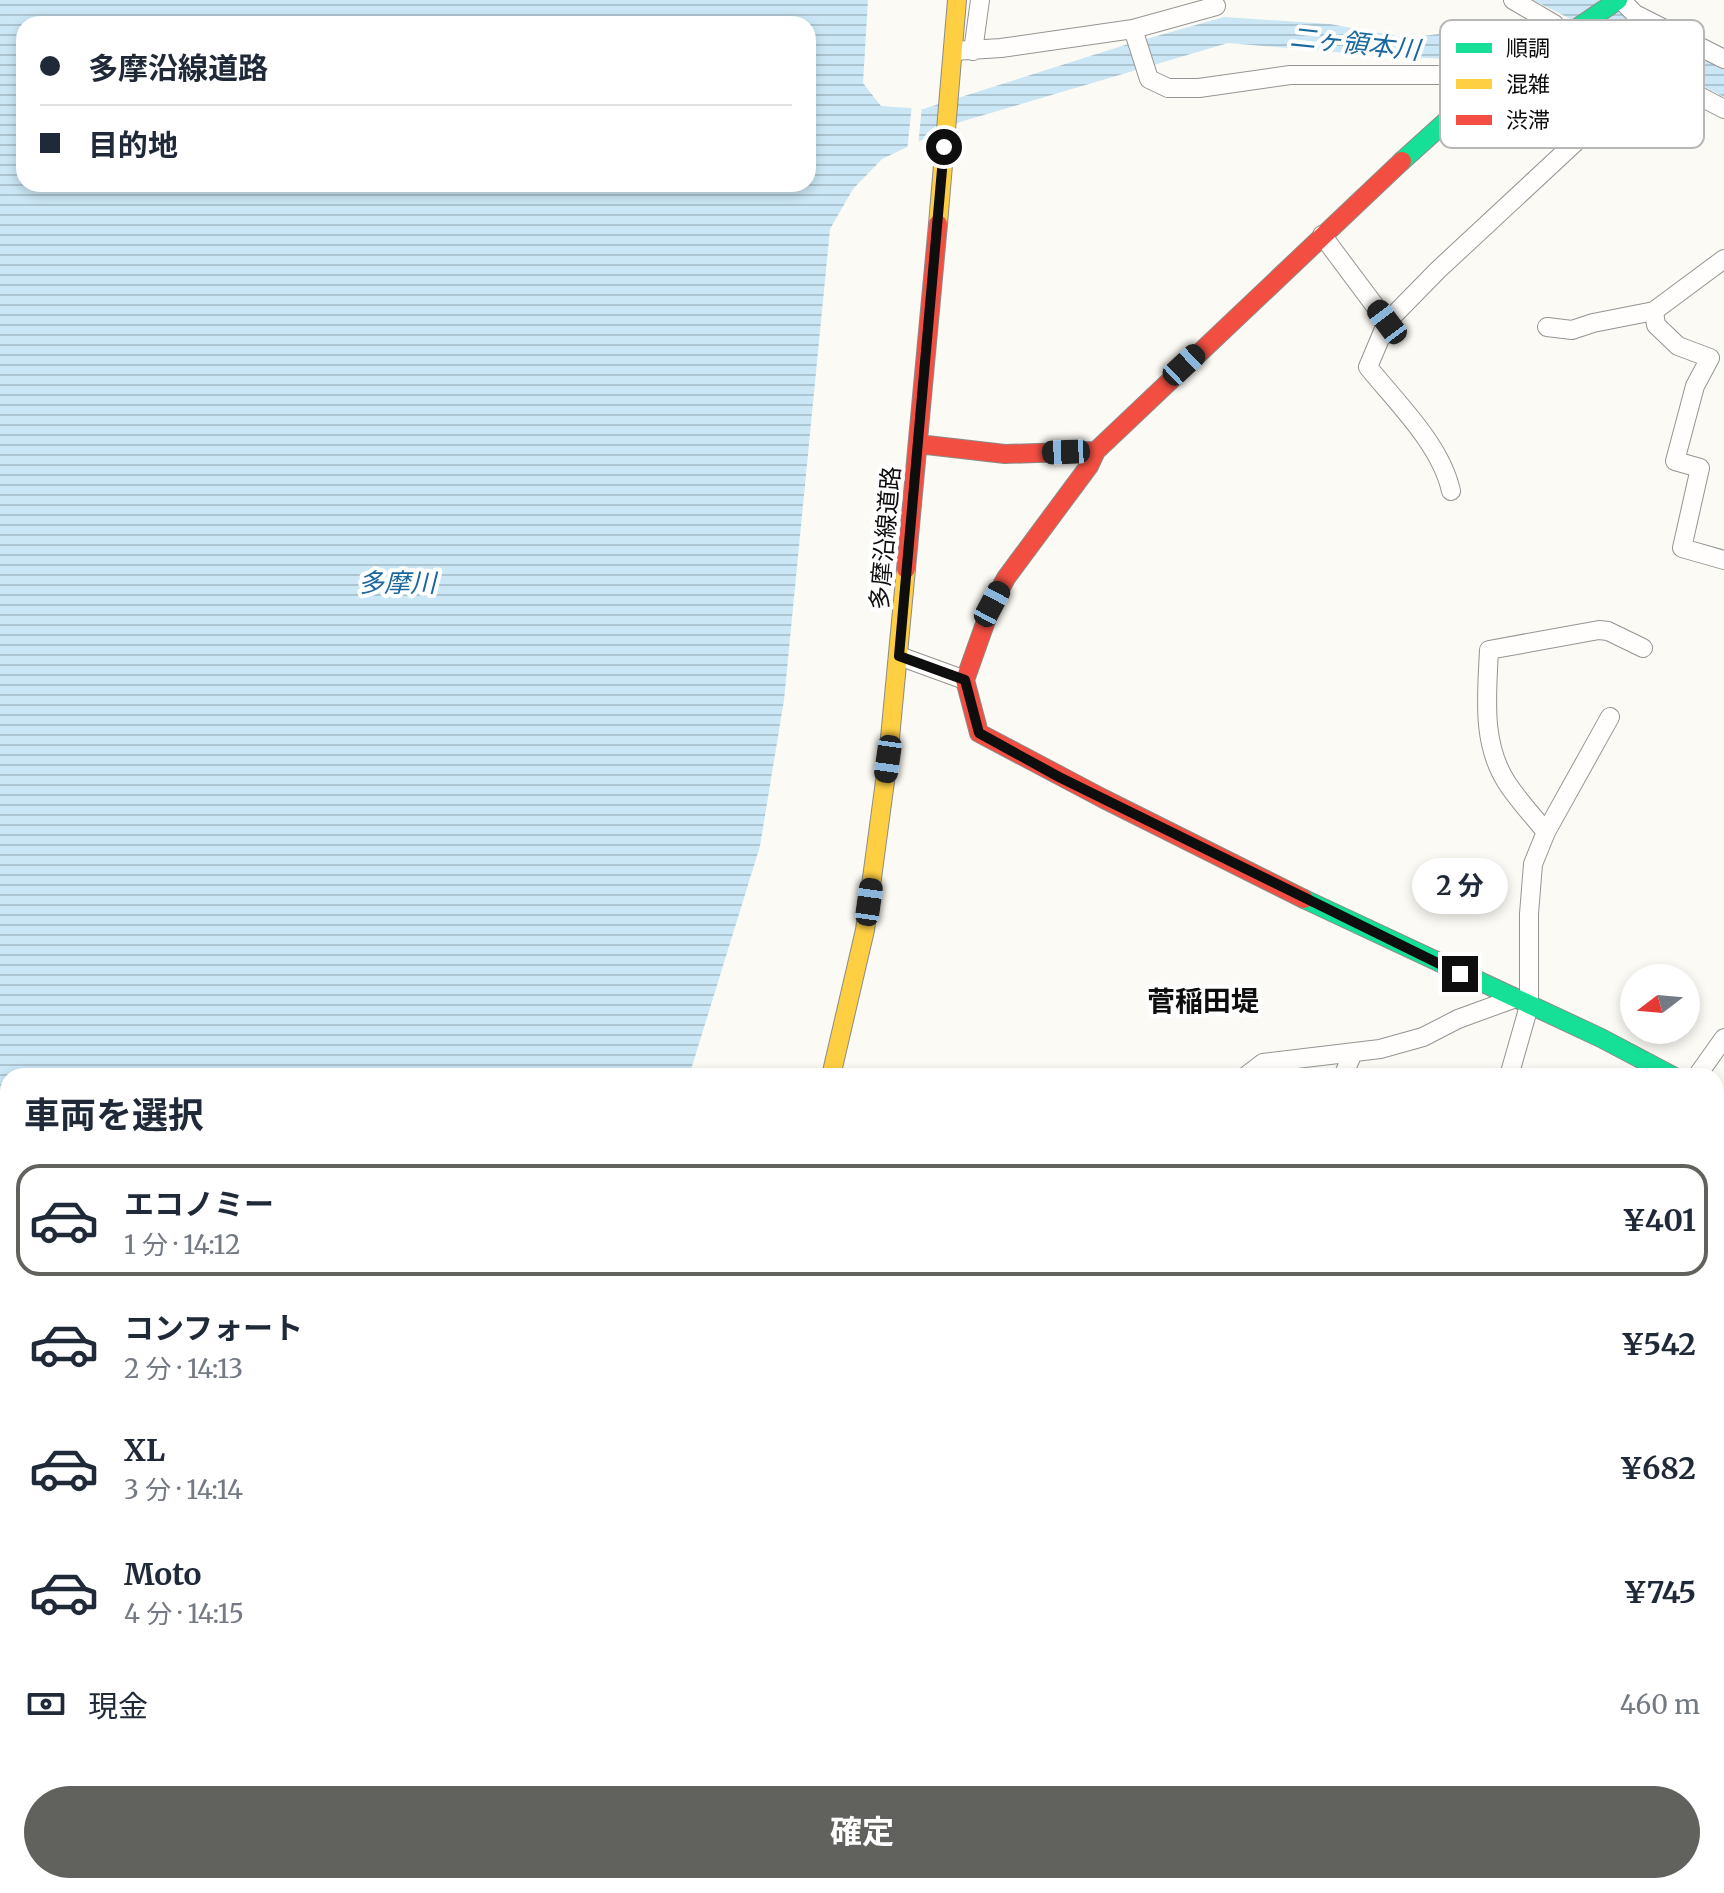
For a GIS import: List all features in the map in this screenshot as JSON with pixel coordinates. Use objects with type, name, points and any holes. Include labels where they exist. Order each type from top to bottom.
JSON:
[{"type":"street","name":"多摩沿線道路","points":[[834,1068],[865,930],[888,759],[941,174],[960,56],[957,0]]},
{"type":"street","points":[[980,0],[960,56],[1133,29],[1216,6]]},
{"type":"street","points":[[1513,0],[1547,20]]},
{"type":"street","points":[[1590,20],[1617,1],[1647,20]]},
{"type":"street","points":[[1133,29],[1149,79],[1168,88],[1199,88],[1290,75],[1440,75]]},
{"type":"street","points":[[1704,49],[1724,59]]},
{"type":"street","points":[[1704,98],[1724,109]]},
{"type":"street","points":[[1440,127],[1096,451],[1089,466],[1006,578],[992,604],[965,680],[979,733],[1059,777],[1521,1003],[1632,1051],[1660,1068]]},
{"type":"street","points":[[1451,491],[1435,452],[1368,367],[1387,322],[1569,148]]},
{"type":"street","points":[[1322,235],[1387,322]]},
{"type":"street","points":[[1547,327],[1561,326],[1572,330],[1654,311],[1724,259]]},
{"type":"street","points":[[1654,311],[1656,325],[1678,346],[1710,358],[1695,386],[1675,461],[1700,468],[1682,548],[1724,560]]},
{"type":"street","points":[[918,444],[1005,454],[1096,451]]},
{"type":"street","points":[[1546,832],[1507,783],[1496,762],[1486,715],[1489,650],[1599,630],[1608,631],[1643,648]]},
{"type":"street","points":[[899,656],[965,680]]},
{"type":"street","points":[[1510,1068],[1521,1003],[1533,864],[1546,832],[1610,717]]},
{"type":"street","points":[[1256,1068],[1263,1063],[1380,1049],[1423,1037],[1458,1019],[1521,1003]]},
{"type":"street","points":[[1703,1068],[1724,1038]]},
{"type":"street","points":[[1346,1068],[1353,1053]]},
{"type":"water","name":"多摩川","points":[[0,0],[868,0],[863,83],[881,106],[923,109],[1224,17],[1330,24],[1407,38],[1440,34],[1440,59],[1228,43],[960,122],[882,159],[853,189],[830,229],[784,700],[760,846],[691,1068],[0,1068]]},
{"type":"water","points":[[1533,0],[1598,0],[1637,20],[1572,20]]},
{"type":"water","points":[[1704,55],[1724,65],[1724,97],[1704,87]]},
{"type":"pier","points":[[912,104],[922,105],[918,148],[907,152]]},
{"type":"traffic: fast","points":[[1589,20],[1618,0]]},
{"type":"traffic: fast","points":[[1402,161],[1440,127]]},
{"type":"traffic: fast","points":[[1304,899],[1601,1038],[1658,1068]]},
{"type":"traffic: slow","points":[[938,224],[957,0]]},
{"type":"traffic: slow","points":[[833,1068],[865,930],[888,759],[906,569]]},
{"type":"traffic: jam","points":[[918,444],[1005,454],[1096,451],[1402,161]]},
{"type":"traffic: jam","points":[[906,569],[938,224]]},
{"type":"traffic: jam","points":[[1096,451],[1089,466],[1006,578],[992,604],[965,680],[979,733],[1304,899]]},
{"type":"district","name":"菅稲田堤","points":[[1203,1001]]},
{"type":"route","points":[[944,147],[899,656],[965,680],[979,733],[1059,777],[1460,974]]},
{"type":"water label","name":"二ヶ領本川","points":[[1355,43]]}]
